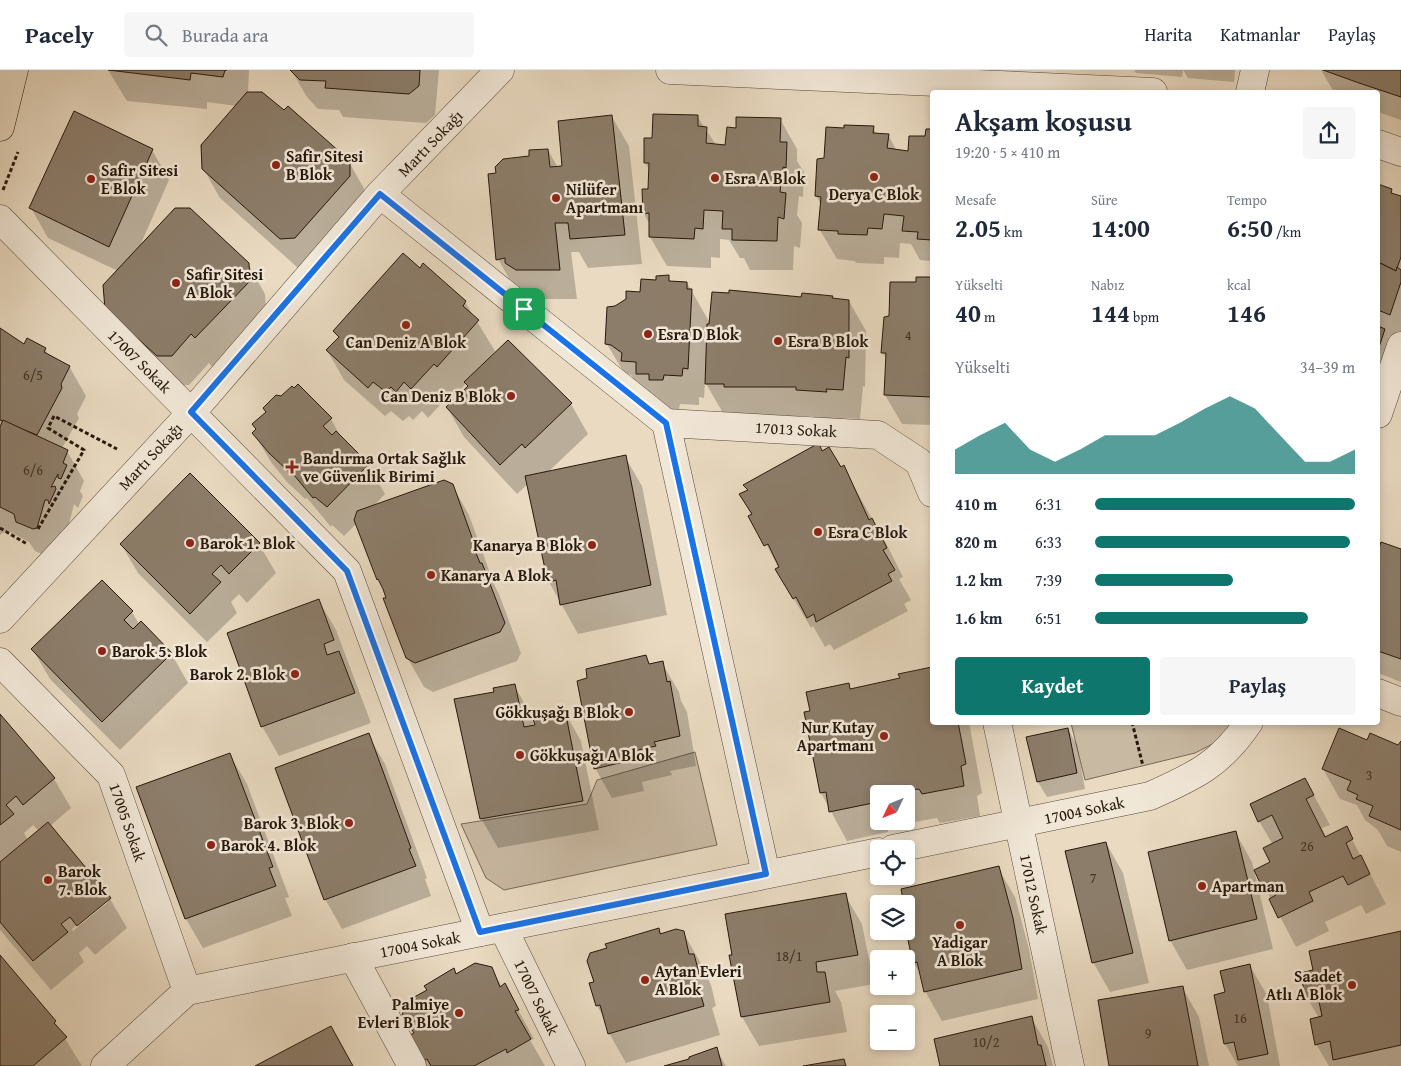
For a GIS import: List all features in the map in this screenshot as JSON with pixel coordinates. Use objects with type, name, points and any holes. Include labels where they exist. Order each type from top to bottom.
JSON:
[{"type":"main road","points":[[0,127],[14,70]]},
{"type":"street","name":"Martı Sokağı","points":[[0,619],[191,412],[380,194],[500,70]]},
{"type":"street","points":[[670,70],[1053,83],[1131,90]]},
{"type":"street","points":[[1250,90],[1255,70]]},
{"type":"street","points":[[1380,145],[1401,152]]},
{"type":"street","points":[[380,194],[666,423],[766,874]]},
{"type":"street","name":"17007 Sokak","points":[[0,219],[347,571],[492,930],[571,1066]]},
{"type":"street","points":[[1380,408],[1401,346]]},
{"type":"street","name":"17013 Sokak","points":[[666,423],[878,435],[926,458]]},
{"type":"street","points":[[926,458],[930,481]]},
{"type":"street","name":"17005 Sokak","points":[[0,662],[111,775],[187,991]]},
{"type":"street","points":[[1380,694],[1401,702]]},
{"type":"street","name":"17012 Sokak","points":[[998,725],[1070,1066]]},
{"type":"street","name":"17004 Sokak","points":[[915,845],[1150,796],[1190,778],[1216,762],[1237,740],[1248,725]]},
{"type":"street","name":"17004 Sokak","points":[[187,991],[870,854]]},
{"type":"street","points":[[353,957],[412,1066]]},
{"type":"street","points":[[105,1066],[187,991]]},
{"type":"path","points":[[0,528],[29,545],[84,450],[48,428],[54,416],[144,463]]},
{"type":"path","points":[[1133,725],[1150,796]]},
{"type":"shaded area","points":[[1071,725],[1237,725],[1226,737],[1195,753],[1085,780]]},
{"type":"shaded area","points":[[695,752],[717,845],[504,890],[486,878],[461,824],[587,804],[597,780]]},
{"type":"building","points":[[108,70],[225,70],[223,77],[191,73],[190,80]]},
{"type":"building","points":[[290,70],[420,70],[419,86],[409,94],[325,88],[326,81],[300,80]]},
{"type":"building","points":[[1323,70],[1401,70],[1401,97],[1359,83]]},
{"type":"building","name":"Safir Sitesi B Blok","points":[[247,92],[262,92],[284,110],[288,106],[350,161],[350,176],[295,238],[280,239],[202,169],[201,145]]},
{"type":"building","name":"Safir Sitesi E Blok","points":[[74,111],[153,149],[109,247],[29,208]]},
{"type":"building","name":"Esra A Blok","points":[[653,114],[698,115],[698,126],[707,127],[706,143],[725,145],[727,127],[736,128],[736,117],[781,118],[780,142],[787,142],[786,168],[783,167],[780,192],[786,193],[784,219],[778,217],[777,241],[732,240],[732,229],[722,229],[723,211],[704,210],[703,229],[695,228],[694,239],[649,237],[649,213],[643,214],[642,189],[648,189],[649,163],[644,163],[644,138],[652,138]]},
{"type":"building","name":"Nilüfer Apartmanı","points":[[612,115],[625,235],[570,239],[568,223],[555,223],[560,270],[516,270],[505,263],[505,258],[496,260],[488,174],[496,173],[495,167],[503,159],[529,156],[529,150],[548,149],[550,167],[562,166],[558,121]]},
{"type":"building","name":"Derya C Blok","points":[[844,125],[874,126],[873,133],[889,134],[887,148],[908,151],[909,136],[925,136],[926,129],[930,129],[930,240],[917,239],[918,232],[902,231],[904,216],[884,214],[882,229],[868,228],[867,235],[838,234],[838,231],[818,230],[821,197],[815,196],[817,159],[824,158],[826,127],[844,128]]},
{"type":"building","points":[[1380,185],[1392,189],[1391,193],[1401,196],[1401,257],[1396,271],[1380,263]]},
{"type":"building","name":"Safir Sitesi A Blok","points":[[175,208],[190,208],[249,263],[250,281],[195,338],[191,334],[172,356],[157,356],[105,309],[103,285]]},
{"type":"building","name":"Can Deniz A Blok","points":[[403,253],[420,268],[423,263],[466,301],[463,306],[479,320],[437,367],[434,364],[411,389],[404,382],[396,392],[391,387],[386,392],[373,382],[368,388],[326,350],[339,337],[333,331]]},
{"type":"building","points":[[1380,263],[1396,271],[1397,267],[1401,270],[1401,282],[1390,315],[1380,311]]},
{"type":"building","name":"Esra D Blok","points":[[669,275],[669,281],[687,282],[687,289],[692,289],[688,369],[683,368],[682,376],[664,375],[663,380],[649,380],[649,374],[636,374],[636,362],[621,361],[622,353],[611,345],[605,344],[607,307],[615,306],[626,299],[626,291],[640,292],[641,279],[656,280],[656,276]]},
{"type":"building","points":[[916,277],[930,277],[930,397],[884,395],[886,353],[881,353],[884,317],[889,316],[890,282],[916,282]]},
{"type":"building","name":"Esra B Blok","points":[[729,290],[801,297],[802,293],[833,296],[832,298],[849,300],[849,358],[846,357],[843,390],[826,389],[827,392],[796,390],[796,387],[724,387],[724,384],[705,384],[707,324],[709,324],[712,292],[729,293]]},
{"type":"building","points":[[1380,327],[1385,329],[1380,344]]},
{"type":"building","points":[[0,328],[24,344],[27,338],[46,348],[44,352],[70,366],[61,384],[62,388],[37,435],[0,420]]},
{"type":"building","name":"Can Deniz B Blok","points":[[508,340],[572,403],[525,448],[522,444],[500,465],[446,407],[468,386],[464,382]]},
{"type":"building","points":[[298,384],[332,418],[323,426],[332,435],[336,431],[369,464],[327,507],[315,497],[313,498],[289,469],[288,471],[269,453],[252,433],[256,429],[252,424],[266,412],[263,408],[276,395],[281,396],[292,386],[294,388]]},
{"type":"building","points":[[3,420],[68,450],[63,463],[67,465],[61,479],[58,478],[58,474],[51,487],[55,486],[56,489],[49,504],[48,500],[45,500],[37,528],[33,529],[16,522],[14,514],[0,507],[0,427]]},
{"type":"building","name":"Esra C Blok","points":[[819,443],[822,451],[829,447],[841,467],[844,465],[869,520],[872,518],[887,548],[883,550],[895,570],[888,574],[892,581],[816,622],[814,614],[807,618],[796,597],[793,599],[775,569],[779,567],[768,544],[764,546],[748,516],[752,514],[739,494],[748,490],[743,485]]},
{"type":"building","name":"Kanarya B Blok","points":[[626,455],[651,585],[560,605],[556,580],[548,583],[525,476]]},
{"type":"building","name":"Barok 1. Blok","points":[[190,473],[260,543],[229,574],[221,565],[212,574],[221,582],[190,614],[120,544]]},
{"type":"building","name":"Kanarya A Blok","points":[[444,480],[453,484],[474,543],[472,543],[480,563],[482,563],[505,623],[500,632],[415,663],[406,658],[383,598],[386,598],[383,589],[377,580],[354,520],[357,511]]},
{"type":"building","points":[[1381,542],[1401,549],[1401,659],[1380,652]]},
{"type":"building","name":"Barok 5. Blok","points":[[102,580],[133,611],[124,620],[133,629],[141,621],[172,653],[102,722],[31,649]]},
{"type":"building","name":"Barok 2. Blok","points":[[319,599],[334,640],[324,644],[327,655],[339,651],[355,693],[261,727],[227,633]]},
{"type":"building","name":"Gökkuşağı B Blok","points":[[646,655],[649,664],[663,661],[667,682],[670,681],[680,736],[654,742],[656,746],[626,753],[628,761],[594,769],[577,681],[587,678],[586,669]]},
{"type":"building","name":"Nur Kutay Apartmanı","points":[[930,667],[930,725],[959,725],[966,764],[961,766],[964,786],[922,794],[919,789],[915,790],[915,785],[870,785],[870,804],[829,812],[826,792],[820,793],[804,712],[810,711],[806,692],[849,683],[850,689],[900,678],[898,674]]},
{"type":"building","name":"Gökkuşağı A Blok","points":[[515,684],[524,727],[535,725],[532,716],[565,710],[583,801],[480,819],[454,699],[494,692],[493,688]]},
{"type":"building","points":[[0,714],[55,778],[23,805],[16,796],[6,805],[14,814],[0,825]]},
{"type":"building","points":[[1068,728],[1077,773],[1037,782],[1026,737]]},
{"type":"building","points":[[1339,728],[1367,740],[1370,733],[1398,745],[1401,741],[1401,830],[1369,816],[1373,806],[1356,799],[1358,795],[1347,790],[1351,781],[1322,769]]},
{"type":"building","name":"Barok 3. Blok","points":[[369,733],[416,866],[324,900],[275,768]]},
{"type":"building","name":"Barok 4. Blok","points":[[230,753],[273,867],[269,868],[276,886],[185,919],[136,787]]},
{"type":"building","name":"Apartman","points":[[1305,778],[1314,795],[1306,799],[1325,837],[1347,826],[1353,839],[1346,843],[1353,859],[1361,855],[1370,874],[1348,885],[1343,876],[1309,892],[1313,901],[1278,918],[1269,899],[1276,895],[1269,882],[1261,885],[1254,870],[1270,862],[1263,848],[1283,838],[1272,815],[1258,822],[1250,804]]},
{"type":"building","name":"Barok 7. Blok","points":[[48,822],[111,898],[77,926],[70,917],[61,924],[68,932],[33,961],[0,922],[0,862]]},
{"type":"building","name":"Apartman","points":[[1236,831],[1257,919],[1169,941],[1148,852]]},
{"type":"building","points":[[1106,842],[1133,953],[1092,963],[1065,851]]},
{"type":"building","name":"Yadigar A Blok","points":[[999,866],[1013,918],[1022,969],[924,992],[917,962],[915,962],[915,950],[910,950],[908,940],[915,940],[915,895],[902,895],[901,889]]},
{"type":"building","points":[[846,893],[858,955],[816,962],[817,972],[825,972],[830,1002],[741,1017],[729,955],[732,955],[725,914]]},
{"type":"building","name":"Aytan Evleri A Blok","points":[[659,928],[660,934],[676,929],[684,931],[689,954],[694,954],[700,977],[696,978],[704,1006],[608,1034],[600,1005],[596,1006],[589,983],[594,982],[587,961],[590,953],[607,948],[605,944]]},
{"type":"building","name":"Saadet Atlı A Blok","points":[[1401,931],[1401,1045],[1333,1060],[1330,1041],[1315,1045],[1310,1019],[1322,1016],[1318,997],[1306,998],[1300,973],[1313,970],[1309,951]]},
{"type":"building","points":[[0,955],[56,1021],[54,1023],[67,1037],[33,1066],[0,1066]]},
{"type":"building","name":"Palmiye Evleri B Blok","points":[[475,963],[492,967],[500,987],[505,983],[519,1010],[515,1011],[531,1039],[507,1053],[506,1049],[474,1066],[431,1066],[427,1059],[422,1062],[408,1036],[414,1033],[402,1015],[407,1001],[427,990],[424,986],[454,968],[456,974]]},
{"type":"building","points":[[1250,964],[1268,1054],[1238,1060],[1234,1042],[1224,1044],[1214,995],[1225,992],[1220,971]]},
{"type":"building","points":[[1183,986],[1198,1066],[1109,1066],[1098,1000]]},
{"type":"building","points":[[1032,1016],[1038,1045],[1041,1045],[1046,1066],[940,1066],[934,1039]]},
{"type":"building","points":[[331,1026],[353,1066],[255,1066]]},
{"type":"building","points":[[717,1047],[722,1066],[664,1066],[689,1059],[689,1057]]},
{"type":"building","points":[[844,1059],[846,1066],[803,1066]]},
{"type":"place","name":"Safir Sitesi B Blok","points":[[276,165]]},
{"type":"place","name":"Derya C Blok","points":[[874,177]]},
{"type":"place","name":"Esra A Blok","points":[[715,178]]},
{"type":"place","name":"Safir Sitesi E Blok","points":[[91,179]]},
{"type":"place","name":"Nilüfer Apartmanı","points":[[556,198]]},
{"type":"place","name":"Safir Sitesi A Blok","points":[[176,283]]},
{"type":"place","name":"Can Deniz A Blok","points":[[406,325]]},
{"type":"place","name":"Esra D Blok","points":[[648,334]]},
{"type":"place","name":"Esra B Blok","points":[[778,341]]},
{"type":"place","name":"Can Deniz B Blok","points":[[511,396]]},
{"type":"place","name":"Bandırma Ortak Sağlık ve Güvenlik Birimi","points":[[292,467]]},
{"type":"place","name":"Esra C Blok","points":[[818,532]]},
{"type":"place","name":"Barok 1. Blok","points":[[190,543]]},
{"type":"place","name":"Kanarya B Blok","points":[[592,545]]},
{"type":"place","name":"Kanarya A Blok","points":[[431,575]]},
{"type":"place","name":"Barok 5. Blok","points":[[102,651]]},
{"type":"place","name":"Barok 2. Blok","points":[[295,674]]},
{"type":"place","name":"Gökkuşağı B Blok","points":[[629,712]]},
{"type":"place","name":"Nur Kutay Apartmanı","points":[[884,736]]},
{"type":"place","name":"Gökkuşağı A Blok","points":[[520,755]]},
{"type":"place","name":"Barok 3. Blok","points":[[349,823]]},
{"type":"place","name":"Barok 4. Blok","points":[[211,845]]},
{"type":"place","name":"Barok 7. Blok","points":[[48,880]]},
{"type":"place","name":"Apartman","points":[[1202,886]]},
{"type":"place","name":"Yadigar A Blok","points":[[960,925]]},
{"type":"place","name":"Aytan Evleri A Blok","points":[[645,980]]},
{"type":"place","name":"Saadet Atlı A Blok","points":[[1352,985]]},
{"type":"place","name":"Palmiye Evleri B Blok","points":[[459,1013]]},
{"type":"route","points":[[380,194],[524,309],[666,423],[766,874],[480,932],[347,571],[191,412],[380,194]]}]
